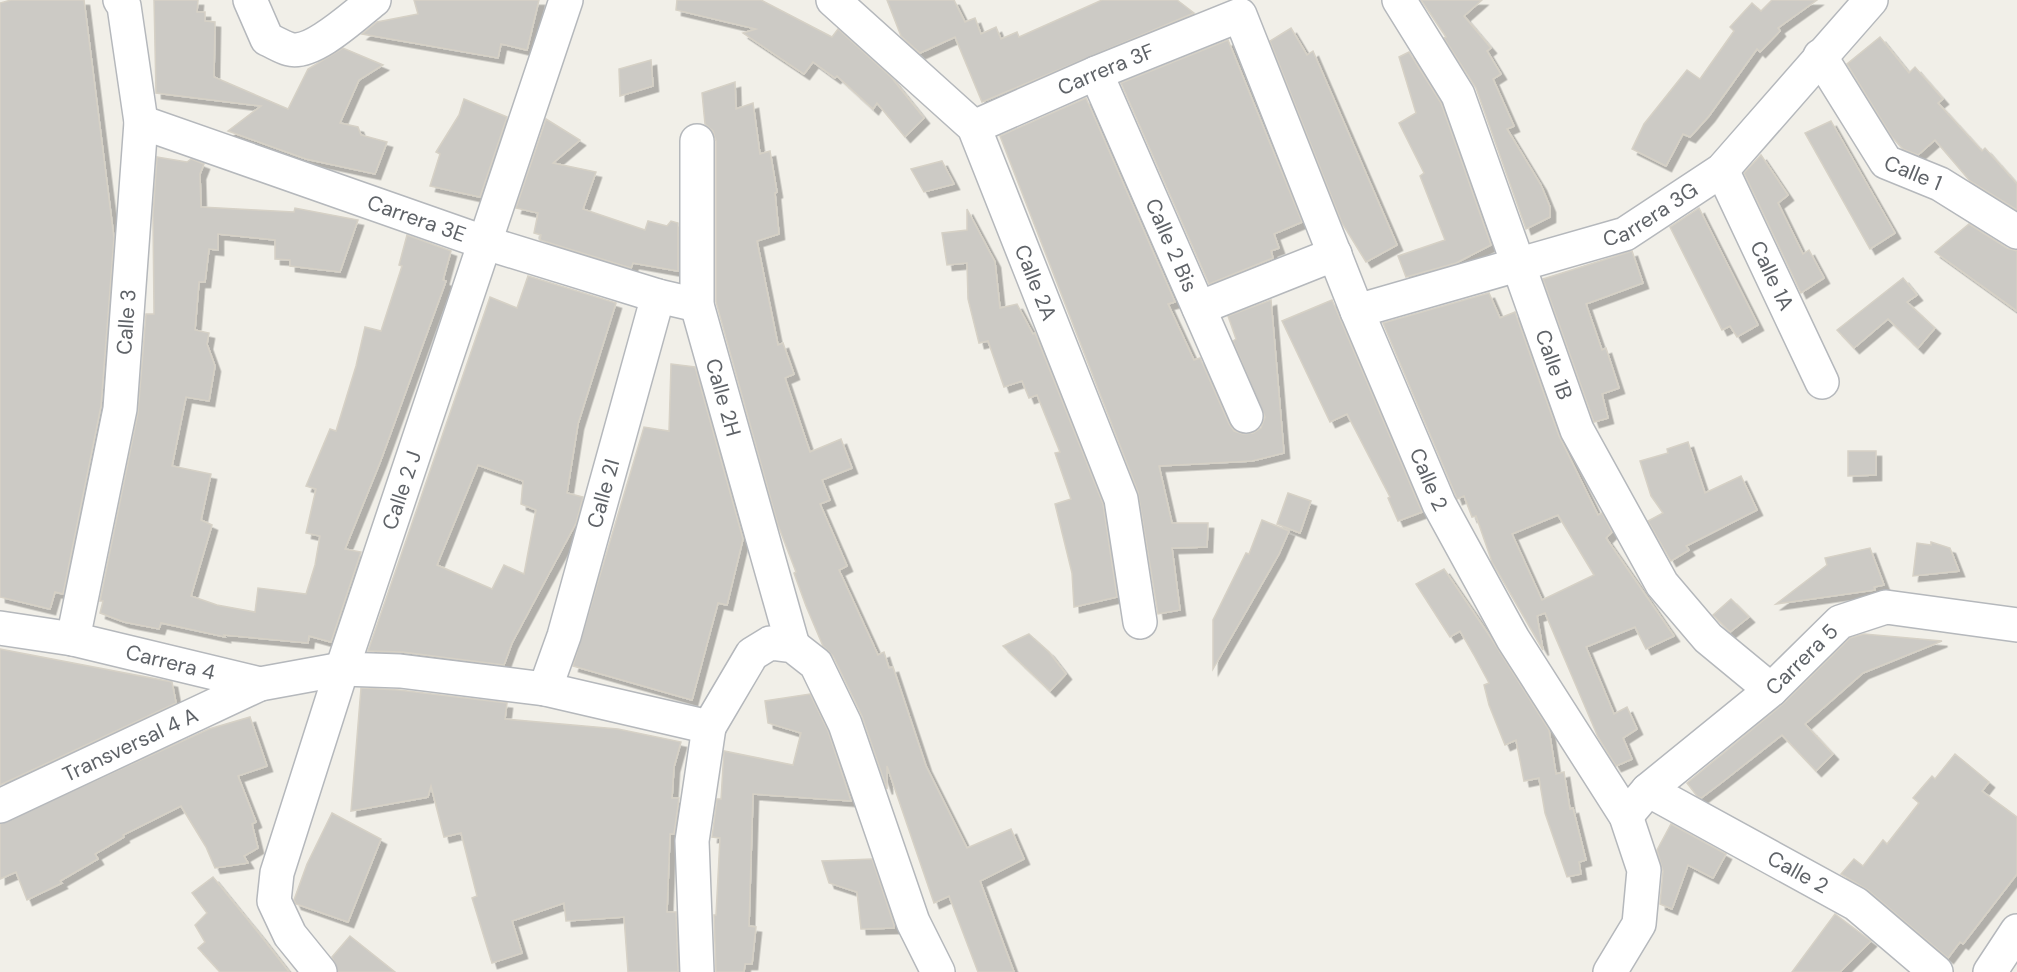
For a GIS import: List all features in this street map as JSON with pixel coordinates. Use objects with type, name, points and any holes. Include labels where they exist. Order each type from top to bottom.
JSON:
[{"type":"street","name":"Calle 3","points":[[73,639],[120,409],[141,122],[124,6],[120,0]]},
{"type":"street","points":[[250,0],[267,39],[289,49],[297,50],[314,45],[374,0]]},
{"type":"street","name":"Calle 2 J","points":[[320,972],[290,935],[274,901],[277,873],[342,669],[566,0]]},
{"type":"street","name":"Calle 2A","points":[[833,0],[974,127],[1121,499],[1140,622]]},
{"type":"street","name":"Calle 1B","points":[[1398,0],[1458,95],[1577,430],[1662,584],[1708,638],[1771,690]]},
{"type":"street","name":"Carrera 3G","points":[[1357,311],[1625,234],[1722,170],[1871,0]]},
{"type":"street","name":"Carrera 3F","points":[[974,127],[1096,73],[1240,15]]},
{"type":"street","name":"Calle 2","points":[[1240,15],[1357,311],[1439,504],[1513,639],[1626,816],[1644,870],[1639,924],[1610,972]]},
{"type":"street","name":"Calle 1","points":[[1820,56],[1886,162],[1940,184],[2017,232]]},
{"type":"street","name":"Calle 2 Bis","points":[[1096,73],[1246,416]]},
{"type":"street","name":"Carrera 3E","points":[[141,122],[486,243],[658,296],[697,305]]},
{"type":"street","name":"Calle 2H","points":[[697,141],[697,305],[793,646]]},
{"type":"street","name":"Calle 1A","points":[[1722,170],[1822,382]]},
{"type":"street","points":[[1199,308],[1335,254]]},
{"type":"street","name":"Calle 2I","points":[[545,689],[564,636],[658,296]]},
{"type":"street","name":"Carrera 5","points":[[1626,816],[1648,790],[1771,690],[1840,622],[1886,607],[2017,625]]},
{"type":"street","name":"Carrera 4","points":[[0,628],[73,639],[260,684],[342,669],[400,671],[545,689],[709,727]]},
{"type":"street","points":[[697,972],[692,841],[709,727],[752,654],[770,643],[793,646],[816,664],[845,724],[913,922],[938,972]]},
{"type":"street","name":"Transversal 4 A","points":[[0,806],[260,684]]},
{"type":"street","name":"Calle 2","points":[[1648,790],[1856,904],[1936,972]]},
{"type":"street","points":[[1990,972],[2017,931]]},
{"type":"building","points":[[11,0],[84,0],[114,238],[101,406],[63,594],[55,592],[50,609],[0,597],[0,3]]},
{"type":"building","points":[[154,0],[198,0],[197,12],[205,12],[205,21],[215,22],[214,77],[288,109],[308,69],[343,48],[383,65],[359,80],[340,123],[358,127],[361,135],[387,142],[375,174],[306,159],[228,131],[261,106],[156,93]]},
{"type":"building","points":[[414,0],[539,0],[527,50],[501,44],[498,58],[362,34],[377,22],[418,14]]},
{"type":"building","points":[[677,0],[761,0],[832,37],[838,29],[891,77],[924,118],[905,137],[877,103],[873,109],[837,76],[835,78],[813,62],[804,74],[743,33],[756,29],[676,10]]},
{"type":"building","points":[[887,0],[954,0],[965,22],[975,18],[981,34],[996,27],[1001,39],[1017,32],[1019,37],[1102,0],[1177,0],[1194,13],[982,102],[955,37],[920,53],[901,36]]},
{"type":"building","points":[[1421,0],[1482,0],[1464,16],[1491,48],[1487,51],[1501,74],[1493,79],[1514,126],[1507,129],[1541,185],[1550,207],[1550,217],[1526,229],[1476,88]]},
{"type":"building","points":[[1772,0],[1817,0],[1778,28],[1780,31],[1760,52],[1757,49],[1709,116],[1690,137],[1683,134],[1666,166],[1632,149],[1644,124],[1687,70],[1700,79],[1734,31],[1730,27],[1752,3],[1761,11]]},
{"type":"building","points":[[1291,28],[1307,55],[1313,51],[1397,245],[1366,262],[1342,223],[1270,41]]},
{"type":"building","points":[[1880,37],[1909,73],[1915,67],[1943,99],[1938,103],[1982,151],[1985,148],[2017,184],[2017,210],[1970,181],[1935,140],[1918,155],[1903,149],[1892,137],[1847,64]]},
{"type":"building","points":[[1228,40],[1302,222],[1274,234],[1279,248],[1271,251],[1273,258],[1209,284],[1121,83]]},
{"type":"building","points":[[1409,52],[1441,103],[1491,245],[1456,263],[1406,277],[1398,256],[1445,240],[1420,176],[1424,173],[1399,123],[1416,113],[1399,57]]},
{"type":"building","points":[[651,60],[653,86],[620,96],[619,69]]},
{"type":"building","points":[[735,82],[736,109],[753,103],[760,154],[770,151],[777,192],[775,193],[779,234],[757,241],[778,345],[783,343],[794,374],[785,378],[810,452],[841,439],[852,468],[822,480],[830,500],[820,504],[847,566],[839,570],[878,655],[884,652],[889,668],[893,667],[926,766],[967,848],[1011,829],[1024,859],[980,881],[1014,972],[978,972],[949,896],[934,903],[887,766],[887,789],[862,716],[833,656],[823,646],[806,606],[778,525],[716,302],[716,141],[713,131],[705,124],[702,93]]},
{"type":"building","points":[[1086,98],[1175,302],[1168,304],[1194,360],[1200,358],[1229,424],[1234,431],[1243,434],[1253,433],[1261,428],[1265,417],[1233,341],[1236,339],[1228,316],[1271,300],[1284,453],[1252,461],[1159,466],[1172,523],[1208,523],[1207,547],[1172,548],[1180,610],[1158,614],[1138,492],[1000,136]]},
{"type":"building","points":[[464,99],[507,117],[480,197],[430,186],[440,154],[436,152],[459,115]]},
{"type":"building","points":[[546,119],[580,140],[553,163],[596,172],[583,209],[645,230],[648,221],[667,226],[671,221],[678,223],[678,271],[633,263],[631,268],[540,240],[541,235],[534,233],[538,213],[516,208]]},
{"type":"building","points":[[1831,121],[1895,233],[1870,249],[1805,133]]},
{"type":"building","points":[[1761,155],[1788,195],[1778,203],[1803,254],[1809,250],[1824,278],[1801,293],[1744,173]]},
{"type":"building","points":[[157,157],[187,162],[191,159],[204,164],[200,174],[201,207],[294,212],[295,208],[358,220],[340,272],[290,266],[290,260],[275,259],[275,240],[218,234],[218,250],[209,249],[205,282],[199,282],[195,330],[209,333],[207,344],[215,366],[209,401],[186,397],[172,466],[211,474],[201,520],[212,525],[191,596],[217,605],[255,612],[258,588],[306,594],[315,565],[320,536],[306,533],[316,489],[306,486],[330,429],[336,431],[356,366],[365,327],[381,331],[402,266],[399,265],[407,235],[451,251],[443,280],[446,281],[381,460],[345,549],[361,552],[331,642],[309,636],[308,643],[224,635],[225,637],[161,623],[159,629],[124,622],[100,613],[103,601],[100,601],[138,413],[146,314],[154,314],[153,215]]},
{"type":"building","points":[[942,161],[954,184],[924,192],[911,169]]},
{"type":"building","points":[[1699,208],[1758,325],[1737,337],[1730,326],[1722,330],[1670,227]]},
{"type":"building","points":[[967,209],[995,262],[1000,308],[1017,304],[1033,334],[1035,333],[1103,504],[1117,597],[1074,607],[1072,573],[1055,504],[1071,499],[1055,453],[1060,452],[1037,395],[1029,398],[1022,381],[1004,387],[988,341],[979,343],[968,299],[967,263],[947,265],[942,233],[967,230]]},
{"type":"building","points":[[1969,224],[2007,248],[2017,251],[2017,311],[1935,252]]},
{"type":"building","points":[[1632,251],[1643,283],[1586,304],[1602,350],[1606,348],[1619,388],[1602,394],[1608,418],[1594,422],[1543,279]]},
{"type":"building","points":[[528,276],[616,303],[578,424],[567,493],[583,497],[576,523],[512,643],[504,665],[402,652],[368,651],[490,297],[517,308]],"holes":[[[478,465],[523,481],[521,504],[536,510],[524,574],[504,565],[492,589],[437,565]]]},
{"type":"building","points":[[1903,278],[1917,295],[1907,302],[1935,328],[1918,348],[1888,319],[1854,348],[1837,330]]},
{"type":"building","points":[[1489,293],[1500,318],[1515,312],[1559,436],[1598,515],[1602,513],[1612,532],[1606,538],[1674,636],[1646,649],[1635,627],[1586,647],[1614,714],[1627,707],[1637,729],[1623,738],[1632,759],[1616,766],[1598,737],[1545,613],[1537,616],[1543,650],[1492,562],[1476,516],[1472,517],[1464,496],[1457,499],[1383,323]],"holes":[[[1558,515],[1594,575],[1542,600],[1512,534]]]},
{"type":"building","points":[[1332,300],[1422,512],[1398,521],[1388,498],[1390,497],[1347,414],[1330,422],[1282,321]]},
{"type":"building","points":[[671,364],[695,367],[743,539],[727,605],[718,603],[692,700],[573,666],[644,427],[669,431]]},
{"type":"building","points":[[1688,442],[1705,493],[1741,476],[1757,510],[1686,546],[1689,550],[1671,561],[1648,521],[1663,513],[1651,496],[1640,461],[1668,453],[1667,449]]},
{"type":"building","points":[[1848,451],[1876,451],[1876,475],[1848,476]]},
{"type":"building","points":[[1288,493],[1311,501],[1300,533],[1277,524]]},
{"type":"building","points":[[1262,520],[1289,531],[1279,554],[1213,669],[1213,620],[1246,553],[1249,554]]},
{"type":"building","points":[[1931,542],[1950,548],[1959,571],[1913,576],[1917,543],[1931,545]]},
{"type":"building","points":[[1870,548],[1884,585],[1874,587],[1875,590],[1776,604],[1827,565],[1825,558]]},
{"type":"building","points":[[1444,569],[1549,730],[1556,774],[1564,772],[1570,809],[1573,808],[1586,860],[1579,862],[1581,874],[1567,877],[1545,813],[1539,778],[1524,781],[1516,740],[1505,745],[1489,705],[1484,685],[1489,683],[1475,657],[1460,631],[1450,637],[1416,584]]},
{"type":"building","points":[[1731,599],[1749,617],[1730,632],[1713,615]]},
{"type":"building","points":[[1029,634],[1049,652],[1066,674],[1050,691],[1003,646]]},
{"type":"building","points":[[1864,634],[1942,641],[1863,673],[1805,724],[1833,754],[1816,771],[1782,735],[1701,798],[1697,796],[1687,783],[1783,704],[1850,638]]},
{"type":"building","points":[[0,649],[172,682],[176,703],[0,785]]},
{"type":"building","points":[[361,688],[399,690],[507,703],[505,719],[618,729],[681,742],[674,767],[672,798],[679,798],[674,834],[670,834],[667,912],[676,912],[678,972],[628,972],[624,917],[566,921],[564,903],[512,921],[522,953],[492,963],[472,898],[477,896],[461,833],[444,837],[431,786],[428,797],[351,811]]},
{"type":"building","points":[[810,694],[828,731],[851,801],[753,794],[749,926],[756,927],[752,964],[745,964],[744,972],[716,972],[714,915],[716,915],[720,838],[712,837],[717,799],[721,799],[724,751],[793,765],[801,733],[768,723],[765,701]]},
{"type":"building","points":[[250,717],[267,766],[238,776],[256,822],[252,824],[258,848],[244,856],[248,863],[215,868],[206,847],[181,806],[123,835],[124,837],[95,854],[98,859],[60,881],[62,883],[27,900],[16,872],[0,879],[0,824],[209,729]]},
{"type":"building","points":[[1955,754],[1989,782],[1982,791],[2017,817],[2017,874],[1963,944],[1960,942],[1948,958],[1868,890],[1841,874],[1854,859],[1863,866],[1883,840],[1887,844],[1919,803],[1913,798],[1932,776],[1935,779]]},
{"type":"building","points":[[332,813],[381,839],[348,922],[296,904],[294,900],[307,864]]},
{"type":"building","points":[[1671,824],[1726,854],[1713,878],[1688,865],[1672,909],[1660,904],[1663,871],[1657,850]]},
{"type":"building","points":[[872,859],[894,928],[861,929],[857,892],[829,883],[822,861]]},
{"type":"building","points":[[213,877],[289,972],[220,972],[198,948],[205,942],[195,925],[207,913],[192,893]]},
{"type":"building","points":[[1835,914],[1871,941],[1840,972],[1792,972]]},
{"type":"building","points":[[350,936],[395,972],[338,972],[332,957]]}]
